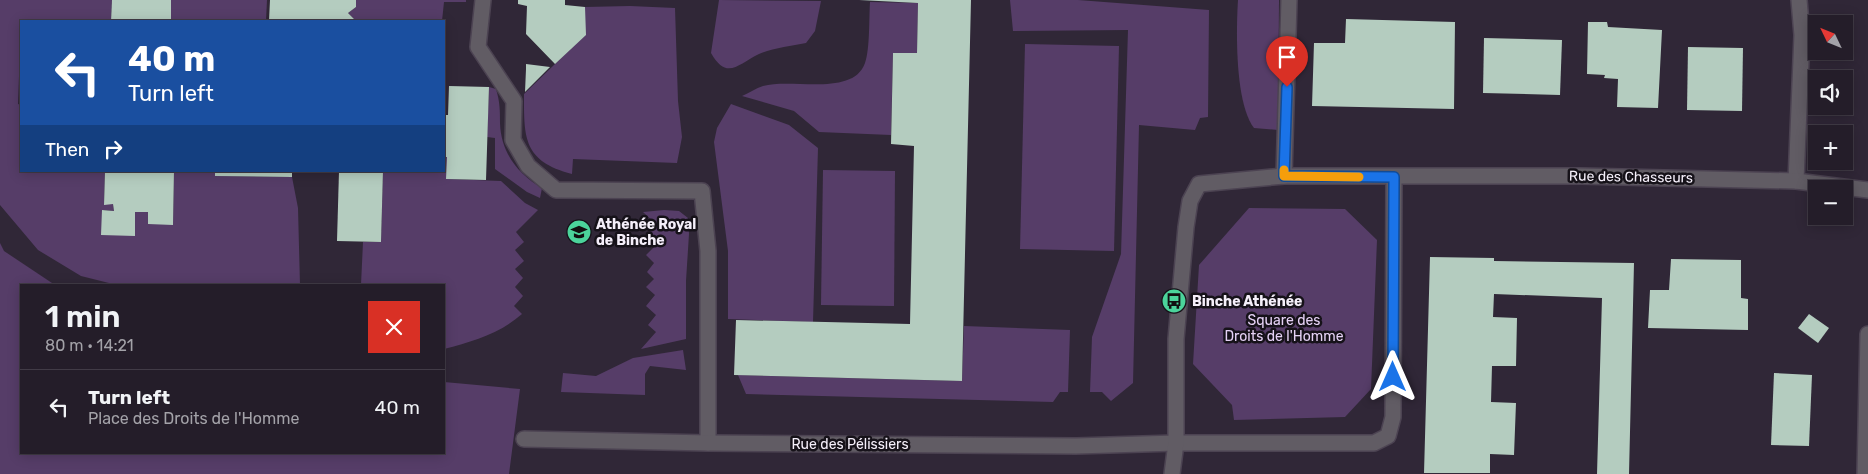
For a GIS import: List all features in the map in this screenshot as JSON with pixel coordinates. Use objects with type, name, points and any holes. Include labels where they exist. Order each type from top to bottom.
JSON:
[{"type":"street","points":[[483,0],[478,47],[514,101],[513,140],[528,166],[556,190],[702,191],[708,251],[708,443]]},
{"type":"street","points":[[1284,176],[1289,0]]},
{"type":"street","points":[[1796,181],[1802,35],[1799,0]]},
{"type":"street","name":"Rue des Chasseurs","points":[[1176,443],[1176,339],[1186,227],[1190,202],[1199,184],[1284,176],[1580,176],[1796,181],[1868,190]]},
{"type":"street","name":"Rue des Pélissiers","points":[[524,439],[708,443],[1076,446],[1176,443],[1374,443],[1388,436],[1393,417],[1394,177]]},
{"type":"street","points":[[1865,474],[1868,334]]},
{"type":"street","points":[[1172,474],[1176,443]]},
{"type":"green space","points":[[0,0],[112,0],[111,20],[20,20],[18,104],[20,105],[20,172],[105,172],[104,204],[113,204],[114,211],[102,210],[135,235],[135,212],[148,212],[173,224],[174,172],[215,172],[215,176],[292,177],[298,208],[300,284],[113,284],[81,276],[38,250],[0,205]]},
{"type":"green space","points":[[171,0],[267,0],[266,20],[171,20]]},
{"type":"green space","points":[[356,0],[466,0],[466,2],[444,2],[442,20],[355,20],[348,13],[356,7]]},
{"type":"green space","points":[[719,0],[821,1],[815,31],[806,43],[764,52],[733,68],[728,68],[722,66],[711,53]]},
{"type":"green space","points":[[1010,0],[1078,0],[1209,10],[1208,117],[1200,118],[1195,130],[1139,125],[1133,383],[1111,401],[1102,392],[1090,392],[1092,337],[1121,254],[1128,30],[1013,31]]},
{"type":"green space","points":[[1238,0],[1279,0],[1278,130],[1254,128],[1243,102],[1238,67]]},
{"type":"green space","points":[[870,2],[918,3],[917,53],[893,53],[891,135],[819,132],[794,111],[742,96],[763,86],[835,83],[848,80],[858,73],[867,57]]},
{"type":"green space","points":[[585,7],[675,8],[678,101],[682,137],[677,163],[573,159],[572,174],[556,169],[535,155],[530,146],[526,135],[524,94],[585,35]]},
{"type":"green space","points":[[1025,44],[1119,46],[1114,251],[1020,249]]},
{"type":"green space","points":[[489,87],[496,89],[500,106],[501,134],[507,153],[512,162],[525,176],[542,188],[540,198],[527,192],[495,169],[495,138],[487,137]]},
{"type":"green space","points":[[731,104],[789,125],[818,148],[813,322],[728,319],[728,251],[714,142],[717,128]]},
{"type":"green space","points":[[445,157],[447,157],[447,179],[501,181],[525,203],[538,210],[516,232],[524,242],[515,250],[524,261],[515,269],[523,278],[515,287],[523,296],[514,306],[522,314],[495,332],[445,349],[445,284],[361,284],[363,242],[381,242],[383,172],[445,172]]},
{"type":"green space","points":[[823,170],[895,171],[894,306],[821,305]]},
{"type":"green space","name":"Square des Droits de l'Homme","points":[[1249,208],[1345,209],[1377,240],[1371,389],[1345,417],[1234,420],[1232,405],[1193,364],[1199,265]]},
{"type":"green space","points":[[679,211],[688,218],[686,339],[641,349],[656,332],[648,325],[656,315],[646,306],[655,295],[646,287],[654,279],[647,272],[654,263],[646,255],[655,246],[646,237],[656,224],[643,212]]},
{"type":"green space","points":[[0,243],[4,251],[54,284],[20,284],[20,454],[445,454],[445,382],[520,389],[509,474],[0,474]]},
{"type":"green space","points":[[964,326],[1070,330],[1068,392],[1060,392],[1053,402],[746,394],[738,375],[962,381]]},
{"type":"green space","points":[[683,350],[686,370],[650,366],[645,374],[645,395],[561,392],[563,373],[596,376],[633,358]]},
{"type":"building","points":[[112,0],[171,0],[171,20],[111,20]]},
{"type":"building","points":[[270,0],[356,0],[356,7],[348,13],[355,20],[269,20]]},
{"type":"building","points":[[518,0],[565,0],[565,5],[585,7],[586,35],[555,64],[526,34],[527,6],[518,4]]},
{"type":"building","points":[[859,0],[971,0],[962,381],[734,375],[736,320],[910,324],[914,146],[891,144],[893,53],[917,53],[918,3]]},
{"type":"building","points":[[1346,19],[1455,22],[1454,109],[1312,106],[1314,43],[1345,43]]},
{"type":"building","points":[[1588,22],[1607,22],[1608,27],[1662,30],[1658,108],[1617,107],[1618,79],[1604,78],[1605,75],[1587,74]]},
{"type":"building","points":[[1484,38],[1562,40],[1560,95],[1483,93]]},
{"type":"building","points":[[1688,47],[1743,48],[1742,111],[1687,110]]},
{"type":"building","points":[[526,64],[550,67],[525,92],[526,69]]},
{"type":"building","points":[[449,86],[489,87],[486,180],[446,179],[445,115],[448,115]]},
{"type":"building","points":[[105,172],[174,172],[173,225],[148,224],[148,212],[135,212],[135,236],[101,235],[102,210],[114,211],[113,204],[104,205]]},
{"type":"building","points":[[215,172],[292,172],[292,177],[215,176]]},
{"type":"building","points":[[339,172],[383,172],[381,242],[337,241]]},
{"type":"building","points":[[1430,257],[1494,258],[1494,261],[1634,263],[1629,474],[1597,474],[1602,298],[1494,294],[1493,317],[1517,318],[1516,366],[1492,366],[1491,402],[1516,403],[1514,455],[1490,454],[1490,473],[1424,473]]},
{"type":"building","points":[[1671,259],[1741,260],[1741,298],[1748,299],[1748,330],[1648,328],[1650,290],[1669,290]]},
{"type":"building","points":[[1809,314],[1829,328],[1818,343],[1798,328]]},
{"type":"building","points":[[1774,373],[1812,375],[1809,446],[1771,445]]},
{"type":"slow traffic","points":[[1284,170],[1284,176],[1359,177]]},
{"type":"place","name":"Athénée Royal de Binche","points":[[579,232]]},
{"type":"place","name":"Binche Athénée","points":[[1174,301]]},
{"type":"route","points":[[1287,87],[1284,176],[1394,177],[1393,377]]}]
